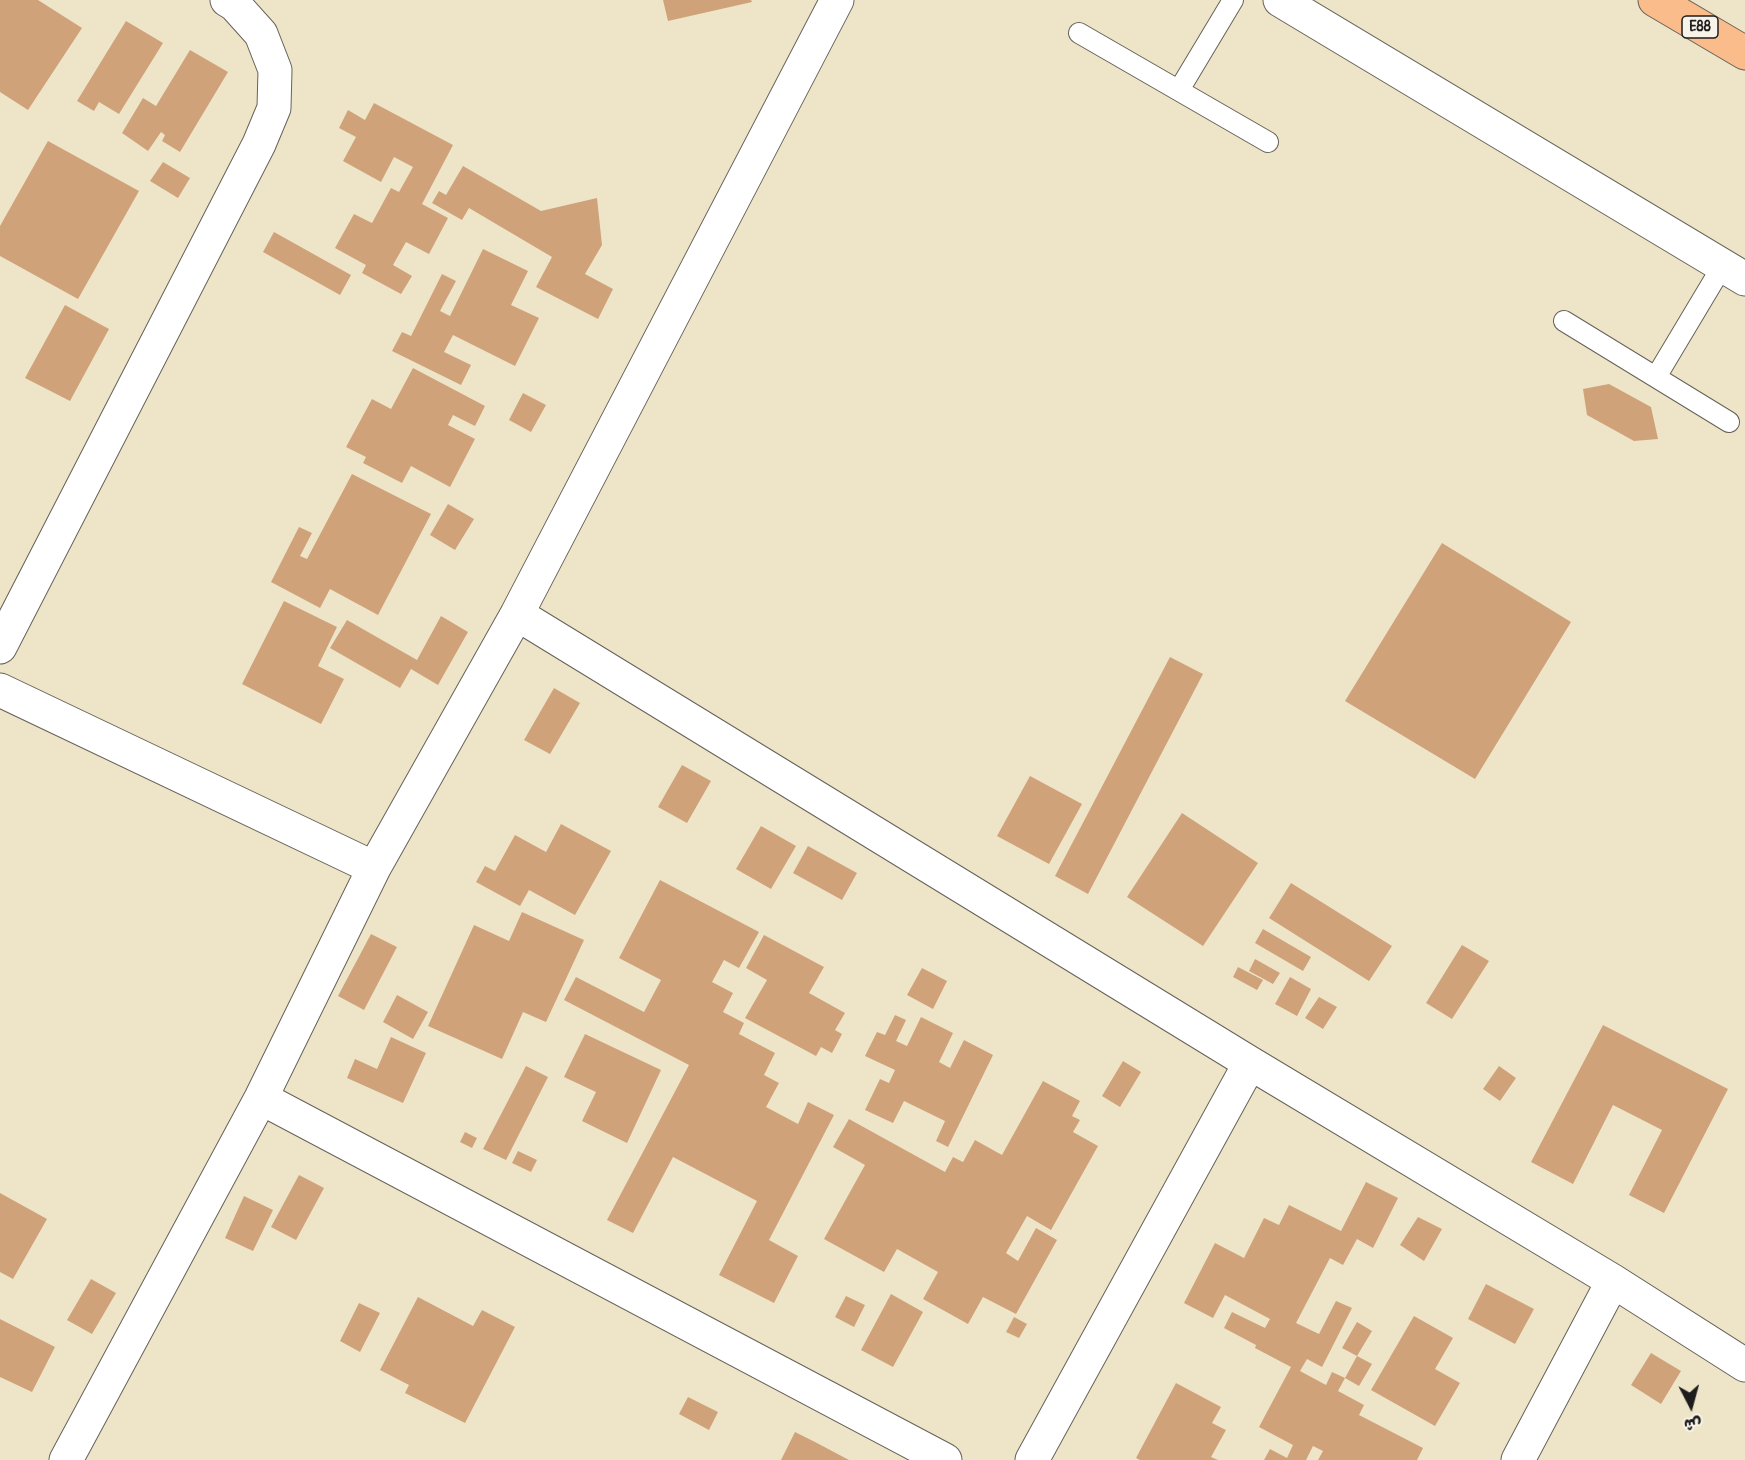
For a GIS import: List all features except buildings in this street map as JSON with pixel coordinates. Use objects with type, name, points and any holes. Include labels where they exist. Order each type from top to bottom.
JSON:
[{"type":"highway","name":"E88","points":[[1655,0],[1745,53]]},
{"type":"street","points":[[0,647],[259,144],[274,108],[274,70],[261,34],[235,5],[227,0]]},
{"type":"street","points":[[66,1460],[261,1098],[374,868],[517,614],[837,0]]},
{"type":"street","points":[[1280,0],[1734,272]]},
{"type":"street","points":[[517,614],[1250,1063],[1614,1281],[1745,1365]]},
{"type":"street","points":[[0,690],[374,868]]},
{"type":"street","points":[[1032,1460],[1250,1063]]},
{"type":"street","points":[[261,1098],[945,1460]]},
{"type":"street","points":[[1518,1460],[1614,1281]]},
{"type":"lane","points":[[1179,90],[1233,0]]},
{"type":"lane","points":[[1079,33],[1268,142]]},
{"type":"lane","points":[[1656,377],[1734,272]]},
{"type":"lane","points":[[1564,321],[1729,422]]}]
